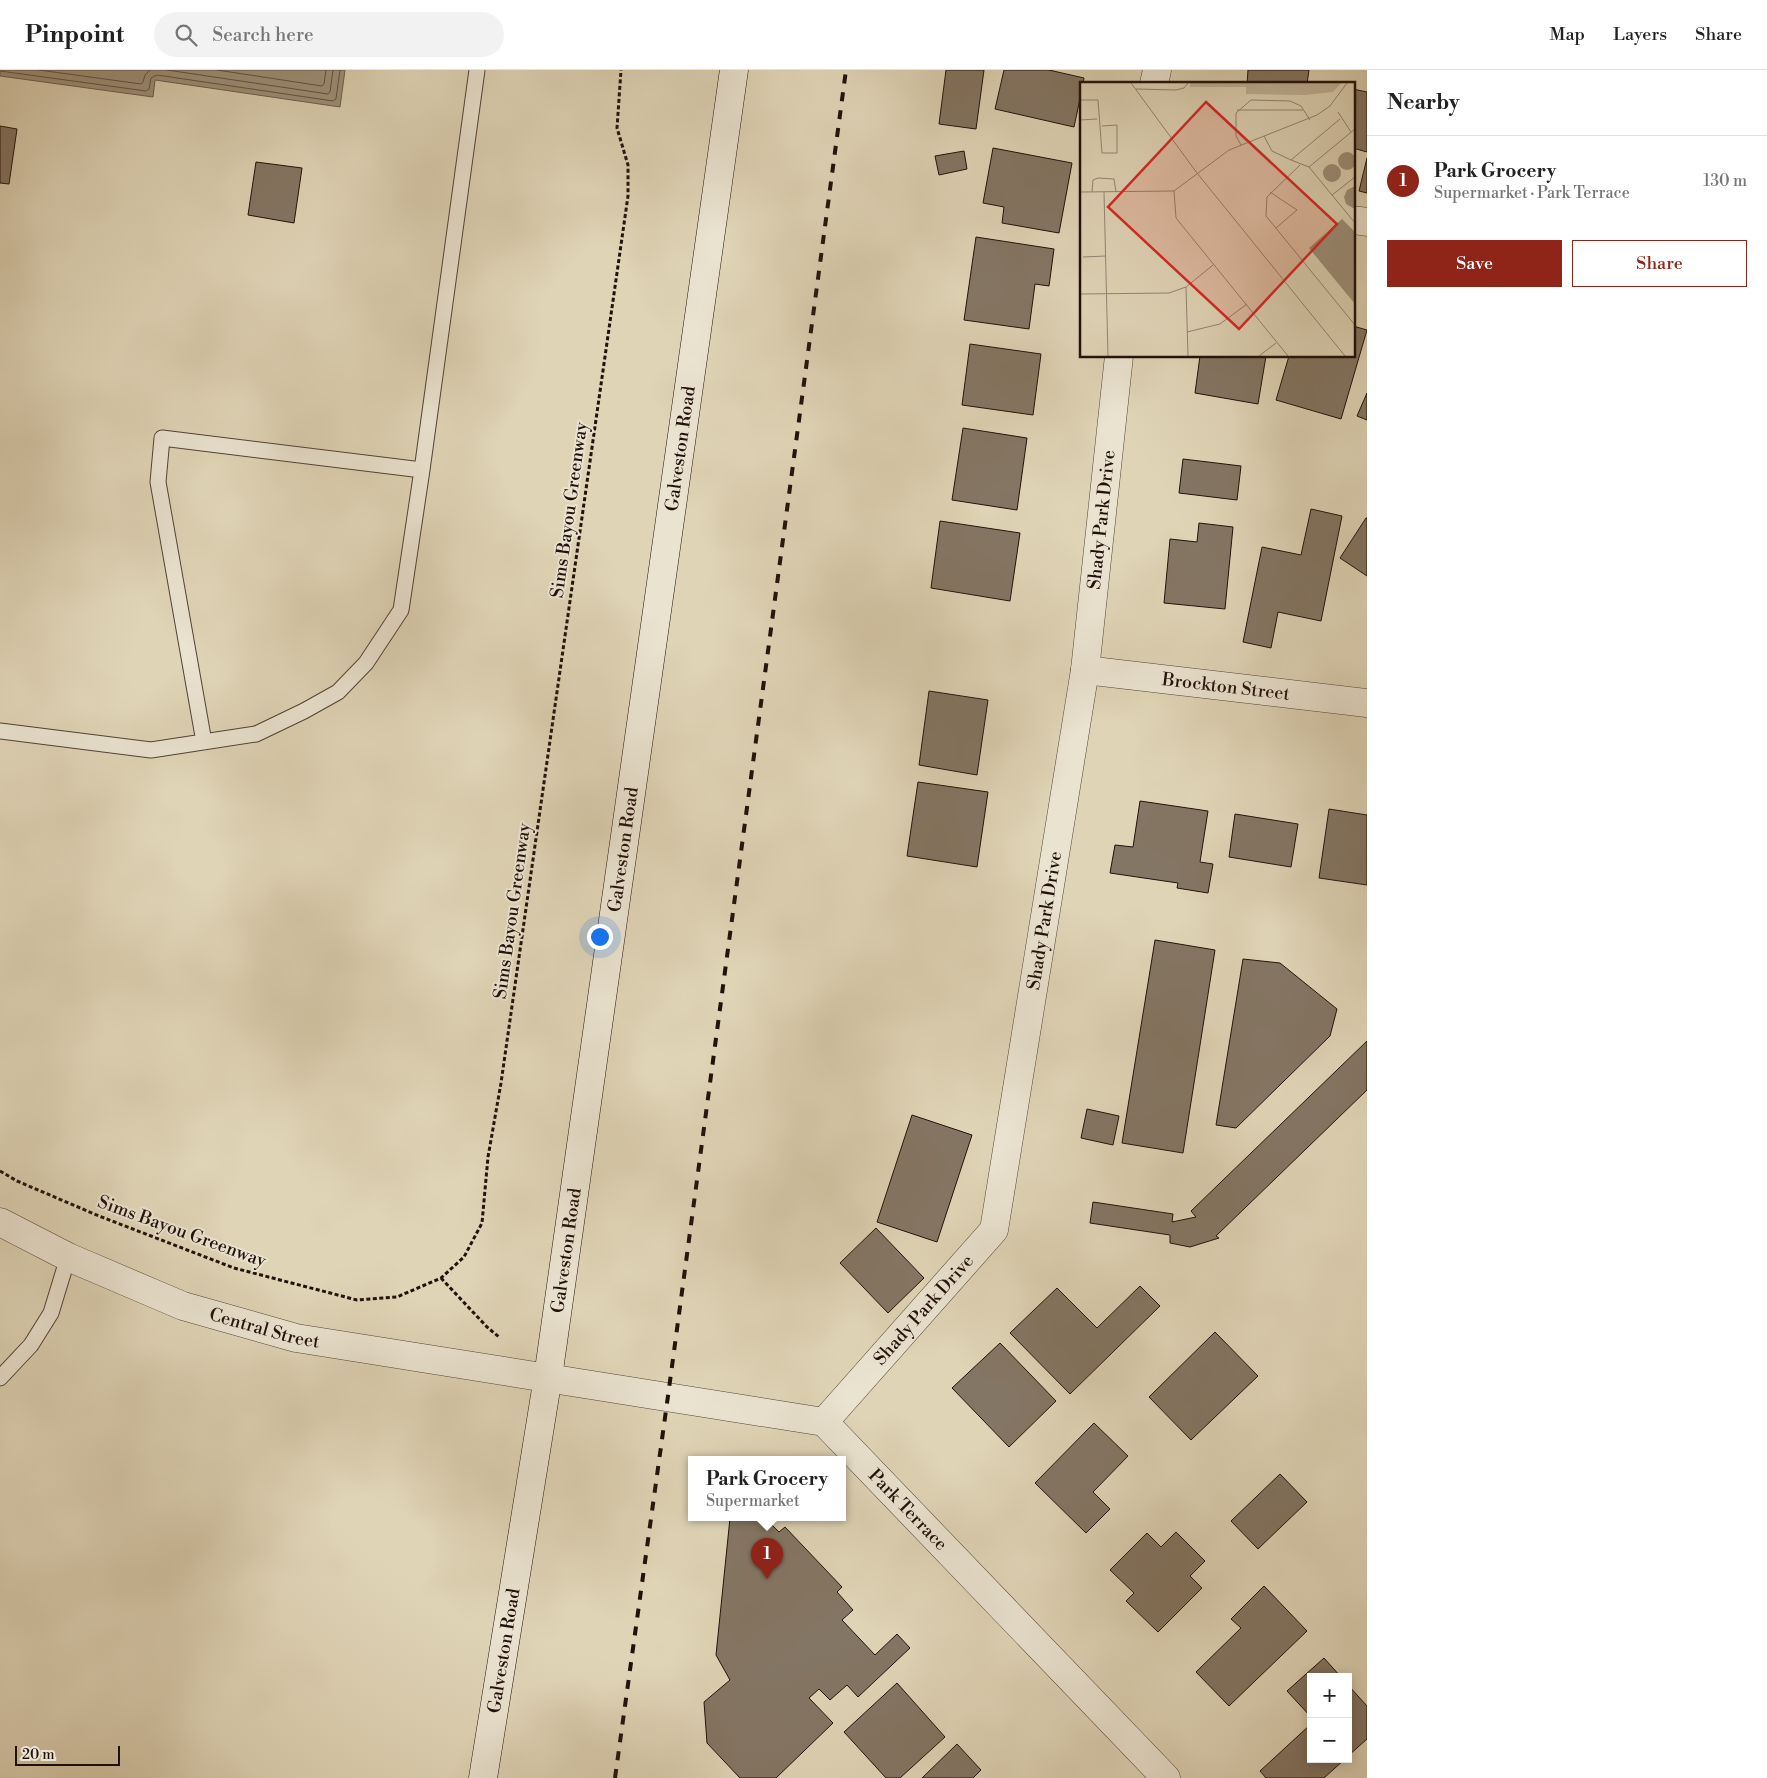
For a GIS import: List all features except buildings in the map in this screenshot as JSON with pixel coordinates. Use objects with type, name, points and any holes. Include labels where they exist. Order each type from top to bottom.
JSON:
[{"type":"street","name":"Galveston Road","points":[[483,1778],[548,1377],[734,70]]},
{"type":"street","points":[[1354,220],[1367,222]]},
{"type":"street","name":"Shady Park Drive","points":[[824,1422],[994,1230],[1085,670],[1119,358]]},
{"type":"street","name":"Brockton Street","points":[[1085,670],[1367,703]]},
{"type":"street","name":"Central Street","points":[[0,1222],[68,1257],[183,1306],[296,1338],[548,1377]]},
{"type":"street","points":[[548,1377],[824,1422]]},
{"type":"street","name":"Park Terrace","points":[[824,1422],[1166,1778]]},
{"type":"lane","points":[[0,730],[151,750],[256,734],[304,712],[338,692],[366,663],[401,610],[477,70]]},
{"type":"lane","points":[[204,742],[158,482],[162,438],[422,470]]},
{"type":"lane","points":[[0,1378],[31,1345],[51,1312],[68,1257]]},
{"type":"path","name":"Sims Bayou Greenway","points":[[0,1171],[17,1181],[99,1216],[234,1268],[357,1300],[397,1297],[442,1278],[464,1257],[482,1223],[488,1157],[501,1083],[628,196],[628,165],[618,128],[621,70]]},
{"type":"path","points":[[442,1278],[487,1327],[502,1340]]},
{"type":"water","points":[[0,70],[345,70],[340,107],[155,80],[153,97],[0,76]]},
{"type":"railway","points":[[615,1778],[846,70]]},
{"type":"place","name":"Park Grocery","points":[[767,1579]]}]
